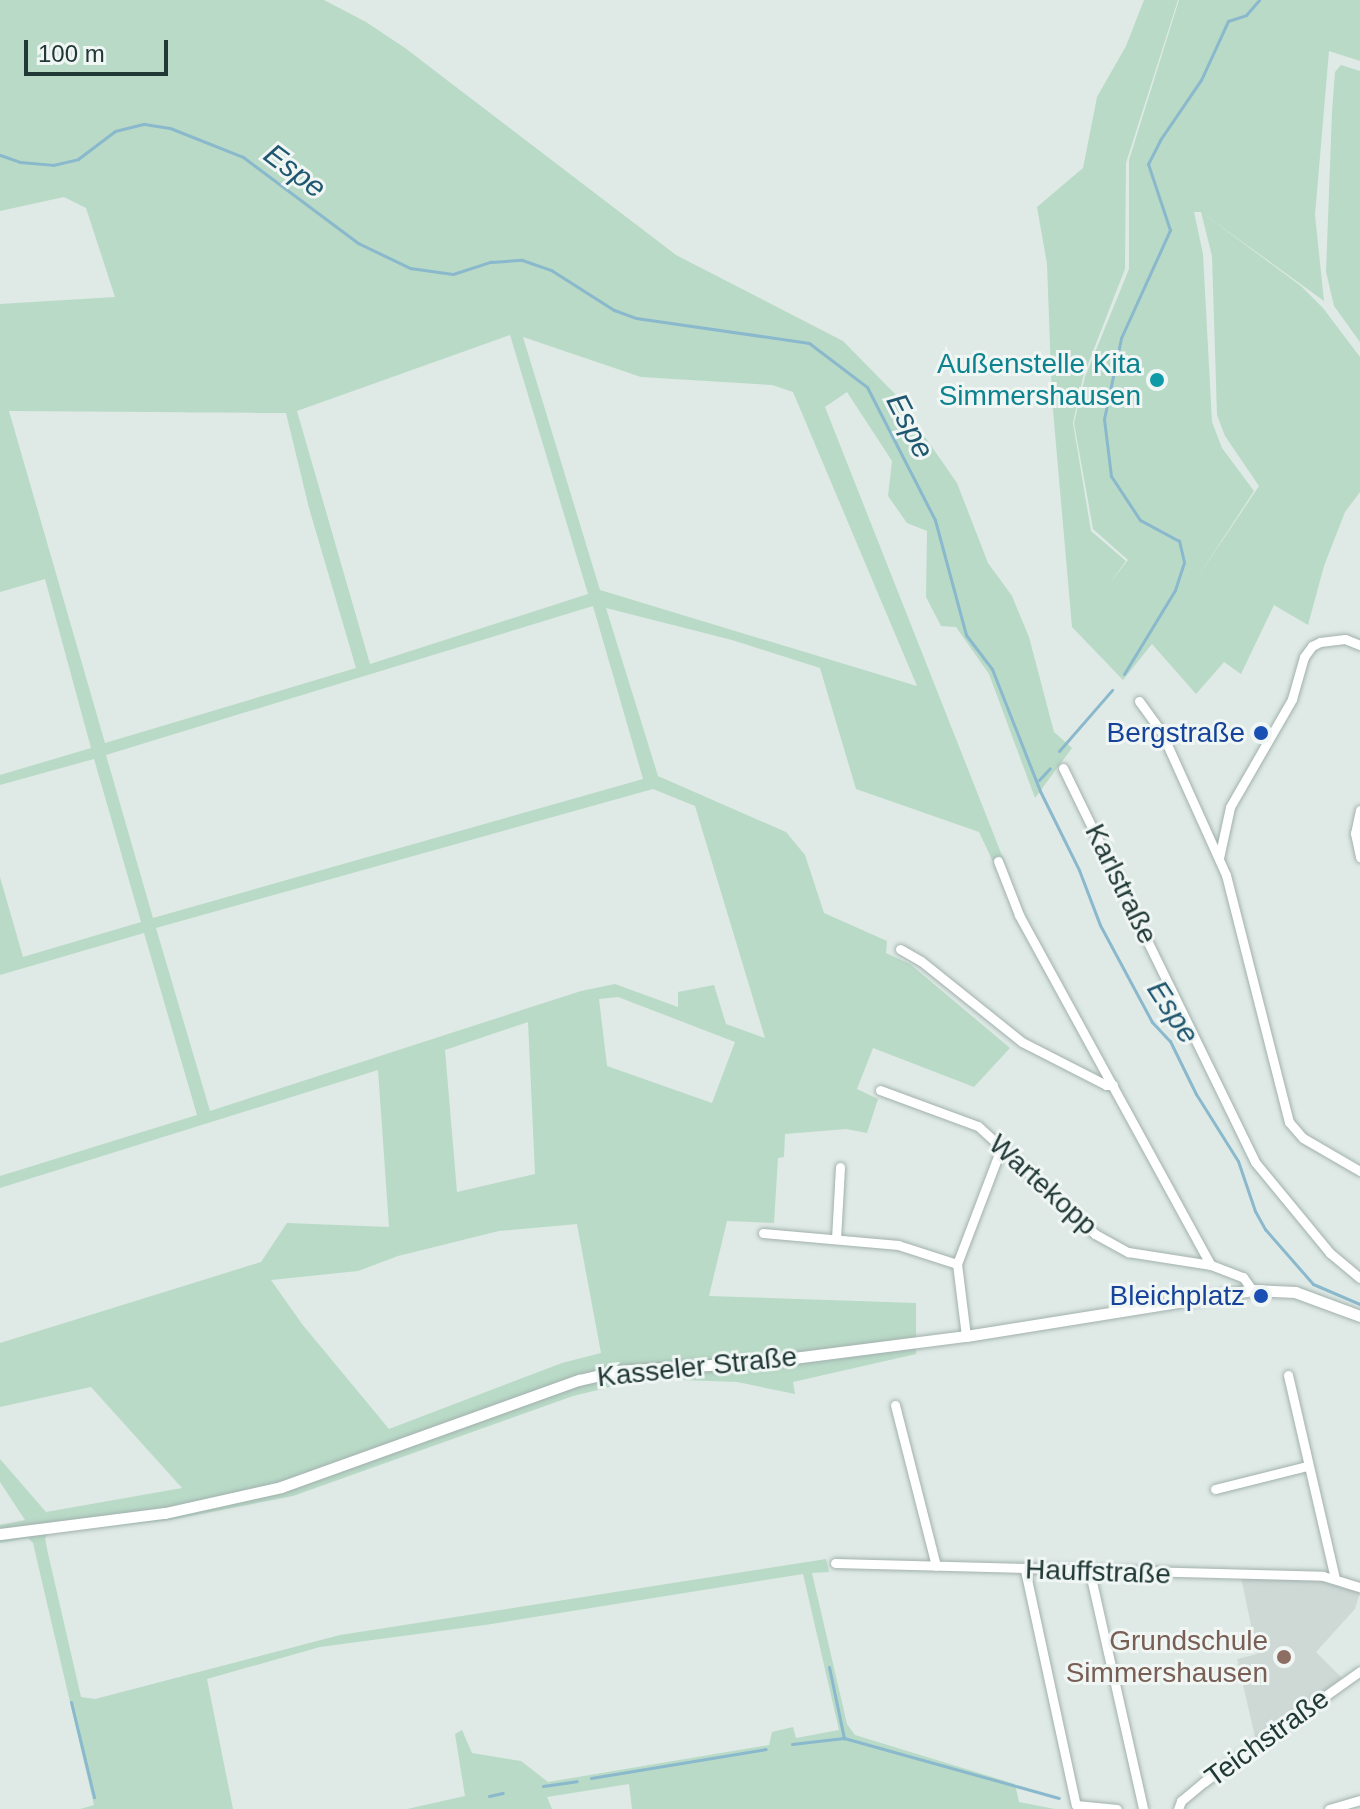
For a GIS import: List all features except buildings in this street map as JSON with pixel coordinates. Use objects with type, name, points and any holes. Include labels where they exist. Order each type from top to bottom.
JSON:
[{"type":"street","points":[[1219,858],[1230,807],[1292,699],[1304,657],[1312,646],[1320,642],[1345,639],[1360,645]]},
{"type":"street","points":[[1139,701],[1161,731],[1219,858],[1264,1015],[1289,1122],[1303,1138],[1360,1171]]},
{"type":"street","name":"Karlstraße","points":[[1063,768],[1255,1162],[1330,1253],[1360,1278]]},
{"type":"street","points":[[1360,810],[1355,833],[1360,857]]},
{"type":"street","points":[[998,861],[1019,915],[1211,1265],[1243,1277],[1252,1290]]},
{"type":"street","points":[[900,949],[921,961],[1022,1042],[1106,1085],[1113,1085]]},
{"type":"street","name":"Wartekopp","points":[[880,1090],[978,1126],[1095,1234],[1128,1252],[1211,1265]]},
{"type":"street","points":[[966,1336],[957,1264],[1001,1148]]},
{"type":"street","points":[[836,1239],[840,1167]]},
{"type":"street","points":[[763,1233],[898,1245],[957,1264]]},
{"type":"street","name":"Kasseler Straße","points":[[0,1534],[165,1513],[281,1487],[579,1380],[617,1371],[770,1361],[966,1336],[1252,1290],[1295,1292],[1360,1316]]},
{"type":"street","points":[[1288,1375],[1335,1579]]},
{"type":"street","points":[[895,1405],[936,1566]]},
{"type":"street","points":[[1215,1489],[1307,1466]]},
{"type":"street","name":"Hauffstraße","points":[[835,1563],[1335,1579],[1360,1587]]},
{"type":"street","points":[[1025,1570],[1076,1805],[1117,1809]]},
{"type":"street","points":[[1090,1573],[1143,1809]]},
{"type":"street","name":"Teichstraße","points":[[1178,1809],[1181,1801],[1204,1782],[1360,1671]]},
{"type":"street","points":[[1329,1809],[1360,1800]]},
{"type":"shaded area","name":"Grundschule Simmershausen","points":[[1241,1577],[1325,1581],[1360,1592],[1355,1609],[1316,1652],[1342,1678],[1256,1741],[1237,1659],[1257,1654]]},
{"type":"green space","points":[[0,0],[324,0],[366,22],[405,48],[676,255],[843,341],[895,394],[957,483],[988,563],[1012,596],[1029,637],[1054,732],[1072,748],[1035,798],[989,674],[956,627],[941,626],[926,597],[927,531],[907,523],[888,496],[892,461],[847,392],[825,407],[1005,863],[995,866],[979,832],[856,789],[820,668],[732,640],[606,608],[658,776],[786,832],[805,855],[824,913],[887,941],[886,953],[910,964],[1010,1048],[974,1087],[873,1048],[857,1089],[878,1099],[867,1133],[846,1129],[785,1134],[784,1157],[778,1158],[774,1223],[727,1221],[709,1296],[916,1303],[916,1354],[793,1382],[795,1394],[737,1382],[655,1379],[631,1382],[573,1396],[293,1496],[170,1520],[49,1533],[45,1538],[47,1549],[81,1697],[95,1699],[340,1635],[826,1559],[829,1572],[812,1573],[847,1724],[855,1735],[1015,1784],[1019,1802],[1055,1809],[632,1809],[629,1784],[547,1797],[552,1809],[407,1809],[465,1796],[455,1734],[462,1730],[472,1753],[521,1761],[548,1782],[769,1745],[772,1732],[793,1727],[796,1738],[839,1730],[803,1574],[485,1625],[320,1647],[207,1679],[233,1809],[80,1809],[94,1805],[33,1543],[28,1538],[0,1543],[0,1525],[25,1520],[0,1482],[0,1459],[46,1512],[182,1488],[91,1387],[0,1407],[0,1343],[261,1262],[287,1223],[389,1227],[378,1070],[0,1188],[0,1176],[197,1115],[144,933],[0,975],[0,877],[23,957],[141,922],[94,759],[0,785],[0,775],[91,748],[45,579],[0,592],[0,304],[115,297],[86,208],[64,197],[0,211]],"holes":[[[510,335],[588,594],[370,664],[297,411]],[[523,337],[641,377],[772,385],[793,392],[917,686],[600,590]],[[9,411],[286,413],[309,508],[356,668],[105,743]],[[593,606],[643,779],[153,918],[106,755]],[[653,789],[695,806],[765,1038],[726,1024],[714,985],[678,992],[678,1007],[615,984],[581,991],[210,1111],[156,928]],[[618,997],[735,1042],[712,1103],[607,1066],[599,999]],[[528,1022],[535,1174],[457,1192],[445,1050]],[[577,1224],[601,1353],[562,1363],[389,1429],[302,1324],[271,1280],[358,1271],[398,1256],[499,1231]]]},
{"type":"green space","points":[[1144,0],[1178,0],[1126,163],[1125,269],[1083,377],[1073,423],[1091,531],[1126,561],[1110,583],[1128,560],[1093,529],[1074,423],[1085,377],[1129,269],[1129,160],[1179,0],[1360,0],[1360,61],[1329,51],[1315,215],[1324,301],[1201,212],[1301,286],[1323,308],[1360,357],[1360,492],[1345,512],[1324,566],[1308,625],[1274,605],[1241,674],[1224,662],[1196,694],[1152,644],[1123,680],[1072,627],[1052,399],[1047,264],[1037,207],[1083,168],[1097,97],[1126,46]],"holes":[[[1194,212],[1201,212],[1212,256],[1217,415],[1225,436],[1259,486],[1197,578],[1254,491],[1222,448],[1212,422],[1203,254]]]},
{"type":"green space","points":[[1341,65],[1360,71],[1360,342],[1334,306],[1326,272],[1332,112],[1335,72]]},
{"type":"waterway","points":[[1124,674],[1175,590],[1184,562],[1179,541],[1140,520],[1111,476],[1104,419],[1121,338],[1170,230],[1148,164],[1160,140],[1201,80],[1228,21],[1246,15],[1259,0]]},
{"type":"waterway","name":"Espe","points":[[0,155],[20,162],[53,165],[78,159],[115,131],[144,124],[170,128],[243,157],[358,243],[410,268],[453,274],[491,262],[522,260],[551,270],[614,310],[636,318],[809,343],[867,387],[935,520],[966,635],[992,669],[1040,791],[1079,870],[1100,925],[1152,1022],[1170,1041],[1196,1094],[1238,1161],[1255,1211],[1265,1229],[1313,1284],[1360,1304]]},
{"type":"waterway","points":[[1059,751],[1112,690]]},
{"type":"waterway","points":[[1039,780],[1050,768]]},
{"type":"waterway","points":[[829,1667],[844,1738]]},
{"type":"waterway","points":[[71,1702],[94,1797]]},
{"type":"waterway","points":[[792,1744],[844,1738],[1059,1798]]},
{"type":"waterway","points":[[591,1778],[766,1749]]},
{"type":"waterway","points":[[543,1786],[577,1781]]},
{"type":"waterway","points":[[489,1796],[503,1793]]},
{"type":"place","name":"Außenstelle Kita Simmershausen","points":[[1157,380]]},
{"type":"place","name":"Bergstraße","points":[[1261,733]]},
{"type":"place","name":"Bleichplatz","points":[[1261,1296]]},
{"type":"place","name":"Grundschule Simmershausen","points":[[1284,1657]]}]
